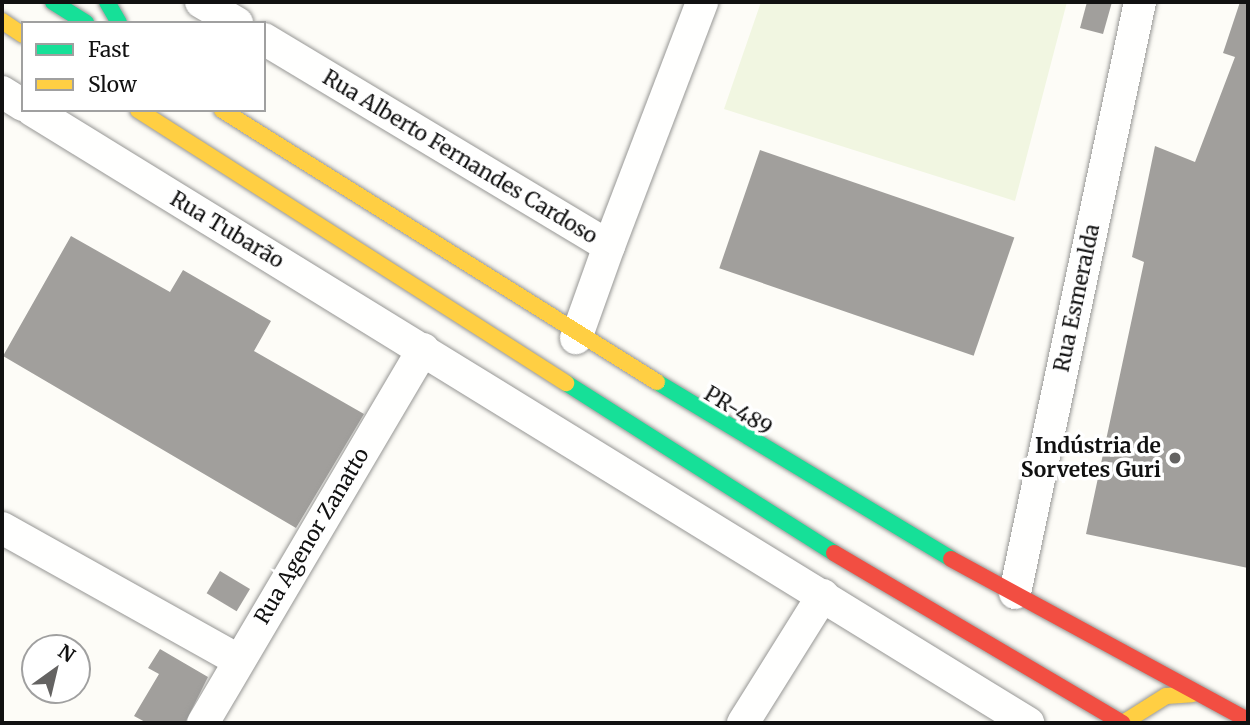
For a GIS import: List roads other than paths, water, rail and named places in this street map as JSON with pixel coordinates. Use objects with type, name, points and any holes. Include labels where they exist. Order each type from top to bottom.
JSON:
[{"type":"main road","points":[[53,2],[83,21]]},
{"type":"main road","points":[[107,2],[118,21]]},
{"type":"main road","points":[[2,21],[21,34]]},
{"type":"main road","points":[[141,112],[840,557],[1123,723],[1154,701],[1192,694]]},
{"type":"main road","name":"PR-489","points":[[225,112],[576,338],[871,516],[1015,593],[1192,694],[1248,720]]},
{"type":"street","points":[[201,2],[234,21]]},
{"type":"street","points":[[609,246],[702,2]]},
{"type":"street","name":"Rua Esmeralda","points":[[1015,593],[1140,2]]},
{"type":"street","name":"Rua Alberto Fernandes Cardoso","points":[[266,40],[609,246],[576,338]]},
{"type":"street","points":[[2,92],[21,104]]},
{"type":"street","name":"Rua Tubarão","points":[[35,112],[1028,723]]},
{"type":"street","name":"Rua Agenor Zanatto","points":[[203,723],[423,349]]},
{"type":"street","points":[[2,528],[238,660]]},
{"type":"street","points":[[743,723],[823,595]]},
{"type":"place","name":"Indústria de Sorvetes Guri","points":[[1175,458]]}]
